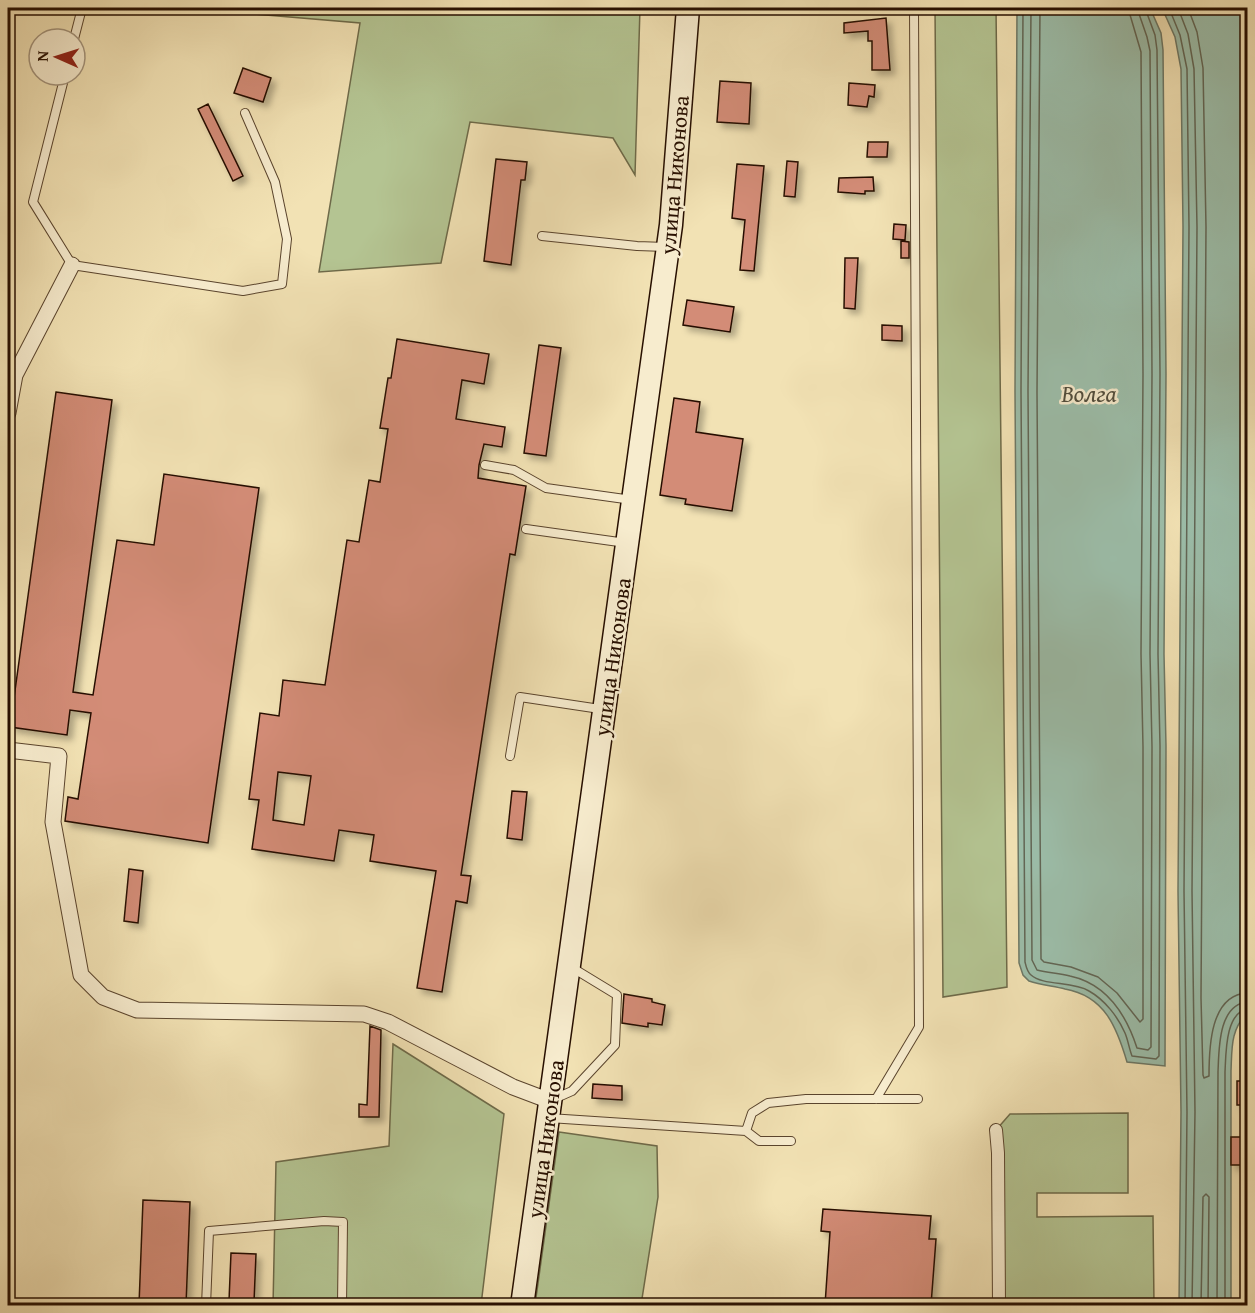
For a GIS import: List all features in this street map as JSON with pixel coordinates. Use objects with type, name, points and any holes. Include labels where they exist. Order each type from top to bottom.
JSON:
[{"type":"main road","name":"улица Никонова","points":[[522,1305],[668,247],[687,8]]},
{"type":"street","points":[[8,413],[15,375],[72,265]]},
{"type":"street","points":[[8,750],[59,756],[53,822],[81,975],[103,998],[137,1010],[364,1014],[388,1022],[513,1087],[549,1109]]},
{"type":"street","points":[[996,1130],[999,1305]]},
{"type":"lane","points":[[78,27],[82,8]]},
{"type":"lane","points":[[876,1099],[919,1027],[914,8]]},
{"type":"lane","points":[[62,87],[33,202],[72,265],[243,291],[282,284],[287,239],[275,182],[245,113]]},
{"type":"lane","points":[[542,236],[668,247]]},
{"type":"lane","points":[[485,465],[514,470],[546,488],[633,500]]},
{"type":"lane","points":[[526,529],[628,543]]},
{"type":"lane","points":[[510,756],[520,697],[605,710]]},
{"type":"lane","points":[[549,1109],[572,1091],[615,1045],[617,994],[570,966]]},
{"type":"lane","points":[[746,1131],[752,1113],[768,1103],[806,1099],[918,1100]]},
{"type":"lane","points":[[549,1109],[746,1131],[759,1141],[791,1140]]},
{"type":"lane","points":[[206,1305],[209,1232],[343,1221],[342,1305]]},
{"type":"shaded area","points":[[193,8],[640,8],[635,175],[613,138],[470,122],[441,263],[319,272],[360,23]]},
{"type":"shaded area","points":[[935,8],[996,8],[1007,987],[943,997]]},
{"type":"shaded area","points":[[393,1044],[504,1114],[481,1305],[273,1306],[276,1162],[389,1146]]},
{"type":"shaded area","points":[[1128,1113],[1128,1193],[1037,1193],[1037,1217],[1153,1216],[1154,1305],[997,1305],[996,1130],[1010,1114]]},
{"type":"shaded area","points":[[559,1132],[657,1146],[658,1197],[641,1305],[535,1305]]},
{"type":"shaded area","points":[[1245,1212],[1248,1212],[1247,1306],[1245,1305]]},
{"type":"water","name":"Волга","points":[[1017,8],[1150,8],[1161,33],[1166,374],[1165,1066],[1127,1062],[1114,1026],[1100,1006],[1079,993],[1029,981],[1023,975],[1019,963],[1015,391]]},
{"type":"water","name":"Волга","points":[[1162,8],[1247,8],[1248,1013],[1235,1033],[1231,1071],[1231,1305],[1179,1305],[1181,1112],[1178,891],[1183,227],[1181,69],[1175,37]]},
{"type":"building","points":[[886,18],[890,70],[872,70],[872,41],[868,41],[868,31],[844,33],[844,23]]},
{"type":"building","points":[[243,68],[271,78],[263,102],[234,93]]},
{"type":"building","points":[[720,81],[751,83],[749,124],[717,122]]},
{"type":"building","points":[[849,83],[875,85],[874,97],[869,96],[867,107],[848,105]]},
{"type":"building","points":[[208,104],[243,176],[233,181],[198,109]]},
{"type":"building","points":[[868,142],[888,142],[887,157],[867,157]]},
{"type":"building","points":[[496,159],[527,162],[525,180],[521,180],[511,265],[484,261]]},
{"type":"building","points":[[787,161],[798,162],[795,197],[784,196]]},
{"type":"building","points":[[737,164],[764,166],[754,271],[740,270],[745,220],[732,218]]},
{"type":"building","points":[[873,177],[874,191],[865,191],[865,194],[838,192],[839,178]]},
{"type":"building","points":[[894,224],[906,225],[905,240],[893,239]]},
{"type":"building","points":[[901,241],[909,242],[909,258],[901,258]]},
{"type":"building","points":[[845,258],[858,258],[855,309],[844,308]]},
{"type":"building","points":[[687,300],[734,307],[730,332],[683,325]]},
{"type":"building","points":[[882,325],[902,326],[902,341],[882,340]]},
{"type":"building","points":[[397,339],[489,354],[484,384],[462,380],[456,419],[505,427],[502,447],[484,444],[478,478],[526,486],[515,555],[510,554],[461,875],[471,876],[467,903],[456,901],[442,992],[417,988],[436,871],[370,861],[374,835],[339,830],[334,861],[252,849],[259,800],[249,799],[260,713],[279,716],[283,680],[325,685],[347,540],[359,542],[369,480],[380,482],[388,429],[380,428],[388,378],[391,378]],"holes":[[[278,772],[311,776],[304,825],[273,820]]]},
{"type":"building","points":[[539,345],[561,348],[546,456],[524,453]]},
{"type":"building","points":[[56,392],[112,400],[73,692],[93,695],[117,540],[154,545],[164,474],[259,488],[208,843],[65,821],[68,797],[78,799],[91,713],[70,710],[67,735],[10,727]]},
{"type":"building","points":[[674,398],[700,402],[696,432],[743,439],[732,511],[685,504],[686,499],[660,495]]},
{"type":"building","points":[[512,791],[527,792],[522,840],[507,838]]},
{"type":"building","points":[[129,869],[143,871],[138,923],[124,921]]},
{"type":"building","points":[[624,994],[652,999],[652,1002],[665,1005],[662,1025],[648,1023],[648,1027],[622,1023]]},
{"type":"building","points":[[370,1026],[381,1030],[379,1117],[359,1117],[359,1104],[367,1105]]},
{"type":"building","points":[[1237,1081],[1248,1081],[1248,1105],[1237,1105]]},
{"type":"building","points":[[593,1084],[622,1086],[622,1100],[592,1098]]},
{"type":"building","points":[[1231,1137],[1245,1137],[1245,1165],[1231,1165]]},
{"type":"building","points":[[143,1200],[190,1202],[186,1305],[139,1305]]},
{"type":"building","points":[[823,1209],[931,1216],[929,1239],[936,1239],[931,1305],[825,1305],[830,1232],[821,1231]]},
{"type":"building","points":[[231,1253],[256,1254],[254,1302],[229,1301]]}]
